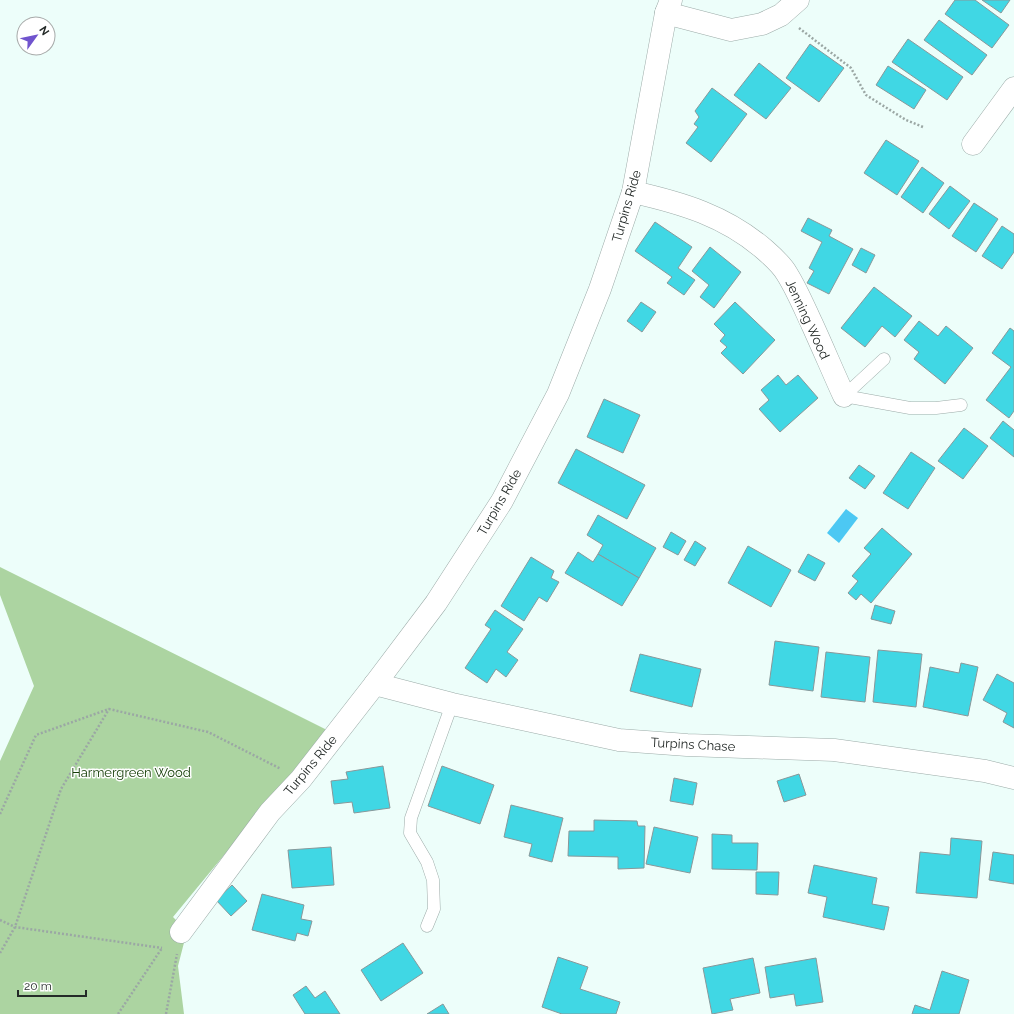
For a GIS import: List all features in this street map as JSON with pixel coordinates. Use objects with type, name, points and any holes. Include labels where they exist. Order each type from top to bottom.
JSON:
[{"type":"street","points":[[668,7],[732,30],[762,24],[780,15],[798,0]]},
{"type":"street","name":"Turpins Ride","points":[[181,932],[270,812],[300,779],[375,684],[436,603],[502,500],[558,394],[600,289],[632,192],[668,7]]},
{"type":"street","points":[[974,144],[1014,88]]},
{"type":"street","name":"Jenning Wood","points":[[632,192],[674,202],[705,212],[753,239],[771,255],[787,273],[798,293],[844,396]]},
{"type":"street","name":"Turpins Chase","points":[[375,684],[452,704],[619,740],[687,745],[834,750],[985,771],[1014,778]]},
{"type":"lane","points":[[844,396],[884,359]]},
{"type":"lane","points":[[844,396],[910,408],[936,408],[961,405]]},
{"type":"lane","points":[[427,926],[434,909],[434,880],[427,862],[410,834],[411,818],[452,704]]},
{"type":"path","points":[[780,15],[851,68],[866,95],[906,120],[923,127]]},
{"type":"path","points":[[0,953],[15,927],[61,789],[109,709]]},
{"type":"path","points":[[0,814],[36,735],[109,709],[208,732],[300,779]]},
{"type":"path","points":[[0,920],[15,927],[162,948]]},
{"type":"path","points":[[118,1014],[162,948],[181,932]]},
{"type":"path","points":[[166,1014],[181,932]]},
{"type":"green space","name":"Harmergreen Wood","points":[[0,567],[327,730],[173,917],[187,931],[178,966],[184,1014],[0,1014],[0,761],[34,686],[0,595]]},
{"type":"water","points":[[846,509],[858,518],[839,543],[827,533]]},
{"type":"building","points":[[955,0],[975,0],[1009,25],[992,48],[945,14]]},
{"type":"building","points":[[982,0],[1010,0],[1001,13]]},
{"type":"building","points":[[939,20],[987,55],[972,75],[924,40]]},
{"type":"building","points":[[908,39],[963,77],[947,100],[892,62]]},
{"type":"building","points":[[810,44],[844,68],[819,102],[786,78]]},
{"type":"building","points":[[759,63],[791,88],[766,119],[734,95]]},
{"type":"building","points":[[888,66],[926,90],[914,109],[876,85]]},
{"type":"building","points":[[712,88],[747,114],[711,162],[686,143],[698,127],[694,124],[699,117],[695,111]]},
{"type":"building","points":[[886,140],[919,161],[897,195],[864,173]]},
{"type":"building","points":[[922,167],[944,183],[923,213],[901,197]]},
{"type":"building","points":[[950,186],[970,201],[949,229],[929,214]]},
{"type":"building","points":[[974,203],[998,219],[976,252],[952,236]]},
{"type":"building","points":[[808,218],[832,230],[829,236],[853,249],[829,294],[807,283],[814,271],[809,268],[822,242],[801,231]]},
{"type":"building","points":[[655,222],[692,247],[678,268],[695,280],[684,295],[667,283],[672,277],[635,251]]},
{"type":"building","points":[[1002,226],[1014,234],[1014,252],[1002,269],[982,256]]},
{"type":"building","points":[[710,247],[741,272],[714,308],[700,297],[709,285],[692,271]]},
{"type":"building","points":[[861,248],[875,255],[866,273],[852,265]]},
{"type":"building","points":[[874,287],[912,316],[895,337],[882,326],[865,347],[841,328]]},
{"type":"building","points":[[641,302],[656,312],[642,332],[627,321]]},
{"type":"building","points":[[735,302],[775,340],[743,374],[721,353],[727,347],[720,341],[725,335],[714,324]]},
{"type":"building","points":[[919,321],[938,336],[946,326],[973,348],[945,384],[914,359],[919,352],[904,340]]},
{"type":"building","points":[[1010,328],[1014,331],[1014,411],[1009,418],[986,400],[1011,367],[992,353]]},
{"type":"building","points":[[778,375],[786,385],[798,375],[818,398],[780,432],[759,409],[769,400],[761,390]]},
{"type":"building","points":[[604,399],[640,415],[623,453],[587,437]]},
{"type":"building","points":[[1003,421],[1014,430],[1014,457],[990,438]]},
{"type":"building","points":[[964,428],[988,446],[963,479],[938,461]]},
{"type":"building","points":[[576,449],[645,485],[627,519],[558,483]]},
{"type":"building","points":[[911,452],[935,468],[908,509],[883,493]]},
{"type":"building","points":[[859,465],[875,476],[865,489],[849,478]]},
{"type":"building","points":[[598,515],[656,548],[639,578],[598,554],[603,545],[587,535]]},
{"type":"building","points":[[882,528],[912,554],[871,603],[861,594],[856,600],[848,593],[858,581],[852,576],[871,554],[864,548]]},
{"type":"building","points":[[671,532],[686,541],[678,555],[663,547]]},
{"type":"building","points":[[695,541],[706,548],[695,566],[684,560]]},
{"type":"building","points":[[748,546],[791,570],[771,607],[728,583]]},
{"type":"building","points":[[578,552],[593,562],[598,554],[639,578],[622,606],[565,573]]},
{"type":"building","points":[[808,554],[825,563],[815,581],[798,572]]},
{"type":"building","points":[[531,557],[554,571],[551,578],[559,582],[547,602],[539,597],[524,621],[501,606]]},
{"type":"building","points":[[875,605],[895,611],[891,624],[871,619]]},
{"type":"building","points":[[495,610],[523,629],[507,652],[518,660],[506,677],[496,669],[487,683],[465,668],[491,629],[485,625]]},
{"type":"building","points":[[775,641],[819,647],[813,691],[769,685]]},
{"type":"building","points":[[878,650],[922,654],[916,707],[873,702]]},
{"type":"building","points":[[826,652],[870,657],[865,702],[821,697]]},
{"type":"building","points":[[640,654],[701,669],[692,707],[630,691]]},
{"type":"building","points":[[961,663],[978,667],[968,716],[923,707],[930,667],[959,673]]},
{"type":"building","points":[[997,674],[1014,683],[1014,728],[1003,722],[1007,713],[983,700]]},
{"type":"building","points":[[383,766],[390,808],[354,813],[352,802],[334,804],[331,781],[348,779],[346,772]]},
{"type":"building","points":[[442,766],[494,785],[480,824],[428,806]]},
{"type":"building","points":[[799,774],[806,795],[784,802],[777,781]]},
{"type":"building","points":[[674,778],[697,783],[693,805],[670,801]]},
{"type":"building","points":[[511,805],[563,818],[552,862],[529,856],[532,844],[504,837]]},
{"type":"building","points":[[594,820],[637,821],[638,826],[645,826],[644,868],[618,869],[618,857],[568,856],[569,831],[594,831]]},
{"type":"building","points":[[654,827],[698,837],[690,873],[646,864]]},
{"type":"building","points":[[712,834],[732,835],[732,843],[758,843],[757,870],[712,869]]},
{"type":"building","points":[[951,838],[982,841],[977,898],[916,893],[920,852],[950,855]]},
{"type":"building","points":[[331,847],[334,885],[292,888],[288,850]]},
{"type":"building","points":[[993,852],[1014,855],[1014,884],[989,880]]},
{"type":"building","points":[[814,865],[877,878],[872,904],[889,907],[884,930],[823,917],[827,897],[808,893]]},
{"type":"building","points":[[756,872],[779,872],[778,895],[756,894]]},
{"type":"building","points":[[232,885],[247,901],[231,916],[216,900]]},
{"type":"building","points":[[262,894],[304,905],[301,919],[312,921],[308,936],[297,933],[295,941],[252,930]]},
{"type":"building","points":[[403,943],[423,973],[381,1001],[361,970]]},
{"type":"building","points":[[558,957],[588,967],[580,989],[620,1002],[616,1014],[562,1014],[542,1007]]},
{"type":"building","points":[[753,958],[760,993],[730,999],[733,1010],[712,1014],[703,968]]},
{"type":"building","points":[[816,958],[823,1002],[796,1006],[794,994],[770,998],[765,967]]},
{"type":"building","points":[[942,971],[969,980],[959,1014],[912,1014],[915,1005],[930,1010]]},
{"type":"building","points":[[306,986],[315,998],[325,991],[340,1014],[305,1014],[293,995]]},
{"type":"building","points":[[443,1004],[449,1014],[427,1014]]}]
